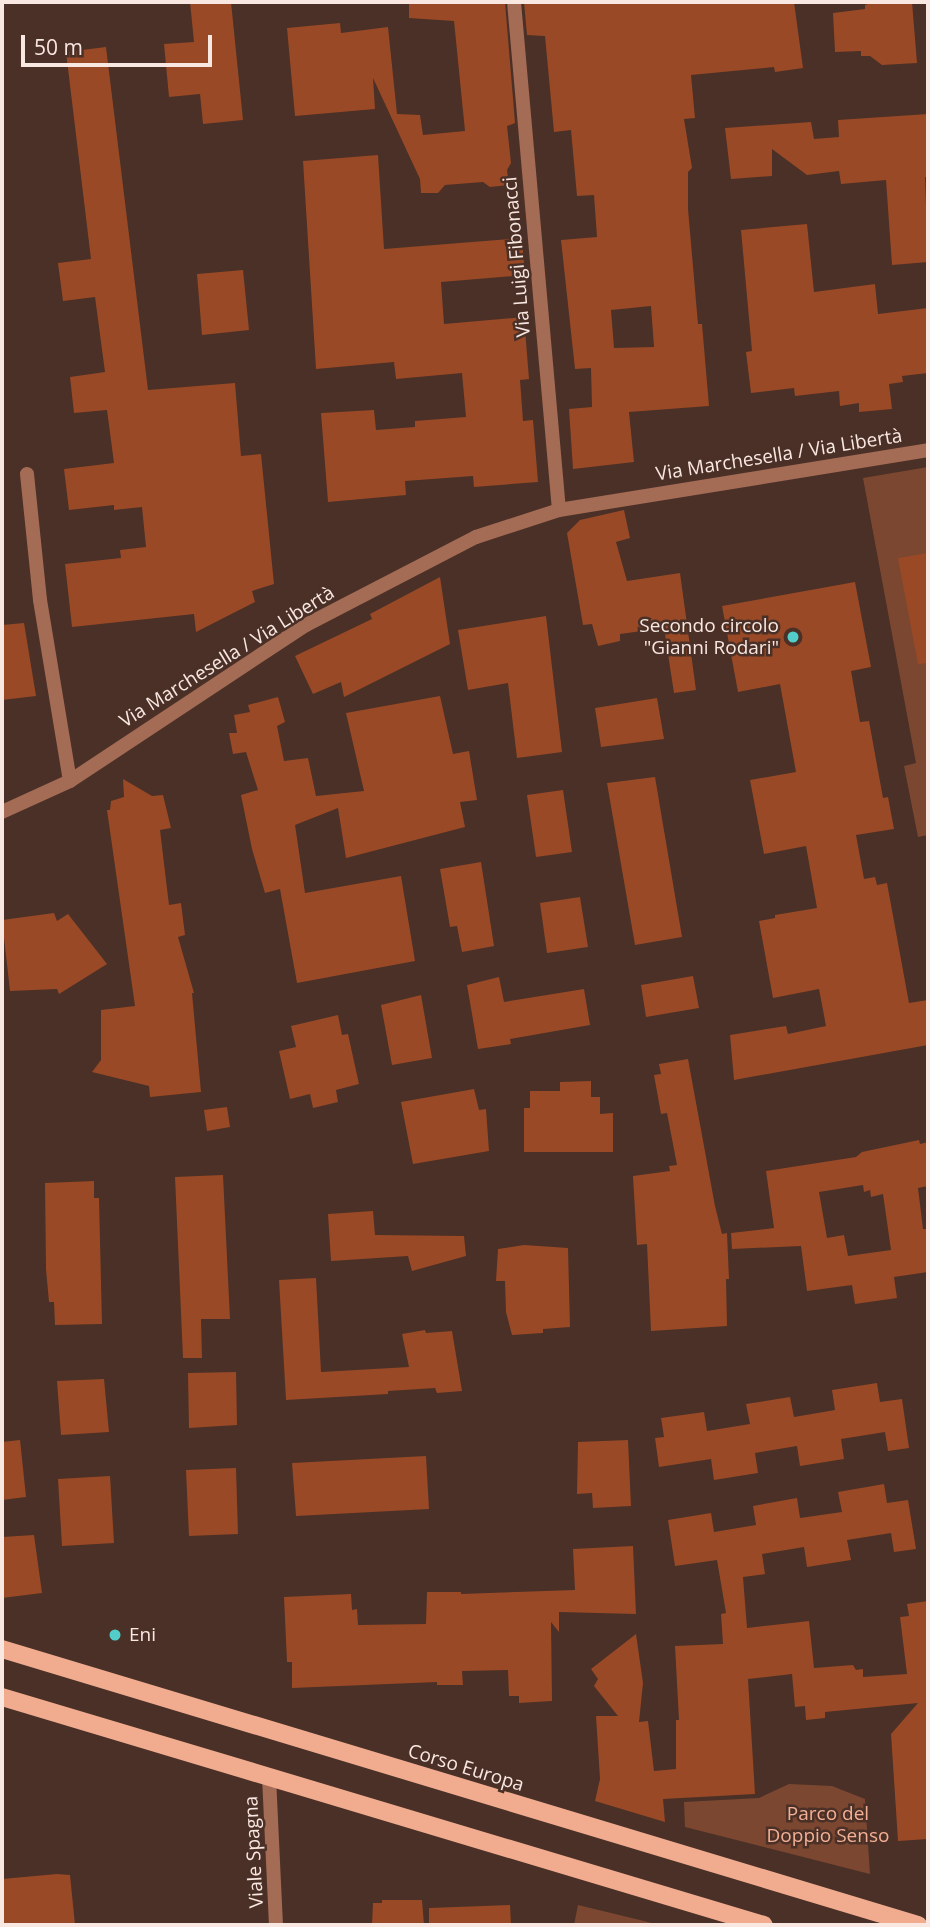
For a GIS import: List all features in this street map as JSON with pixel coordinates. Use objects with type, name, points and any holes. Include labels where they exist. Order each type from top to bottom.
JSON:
[{"type":"main road","name":"Corso Europa","points":[[2,1649],[918,1925]]},
{"type":"main road","points":[[2,1697],[764,1925]]},
{"type":"street","name":"Via Luigi Fibonacci","points":[[514,2],[559,510]]},
{"type":"street","name":"Via Marchesella / Via Libertà","points":[[2,812],[70,781],[306,625],[476,537],[559,510],[928,450]]},
{"type":"street","points":[[27,474],[40,600],[70,781]]},
{"type":"street","name":"Viale Spagna","points":[[269,1777],[276,1925]]},
{"type":"green space","points":[[928,467],[928,835],[918,837],[904,766],[916,763],[863,478]]},
{"type":"green space","name":"Parco del Doppio Senso","points":[[789,1784],[832,1786],[865,1799],[870,1874],[685,1827],[684,1802],[759,1798]]},
{"type":"green space","points":[[578,1905],[644,1921],[659,1925],[574,1925]]},
{"type":"building","points":[[190,2],[231,2],[243,120],[203,124],[200,94],[169,97],[164,44],[194,42]]},
{"type":"building","points":[[409,2],[505,2],[515,123],[507,126],[511,163],[507,170],[509,185],[490,187],[483,182],[445,185],[438,193],[421,193],[420,179],[373,78],[375,109],[295,116],[287,28],[340,23],[341,33],[388,27],[397,114],[420,115],[423,135],[465,131],[454,21],[409,18]]},
{"type":"building","points":[[524,2],[794,2],[803,68],[775,72],[774,67],[691,75],[695,118],[684,119],[692,168],[688,172],[688,209],[698,324],[702,324],[709,406],[629,412],[634,462],[573,469],[569,409],[592,407],[591,368],[575,369],[561,240],[597,237],[594,195],[577,196],[571,130],[554,132],[545,36],[527,35]],"holes":[[[651,306],[654,347],[614,348],[611,310]]]},
{"type":"building","points":[[874,2],[912,2],[917,63],[882,65],[870,56],[861,56],[861,51],[835,52],[833,13],[865,9],[865,5]]},
{"type":"building","points":[[106,47],[148,390],[235,383],[241,456],[261,454],[274,584],[252,591],[255,602],[196,632],[194,614],[72,627],[65,564],[121,558],[120,550],[146,547],[142,507],[114,510],[114,505],[69,510],[64,469],[114,463],[107,410],[74,413],[70,377],[105,372],[95,297],[63,301],[58,263],[91,259],[66,52]]},
{"type":"building","points":[[928,114],[928,177],[925,177],[928,262],[892,265],[886,180],[841,184],[839,171],[807,175],[772,149],[772,176],[731,179],[725,128],[811,122],[814,139],[839,137],[838,120]]},
{"type":"building","points":[[378,155],[384,249],[522,238],[525,275],[441,282],[444,324],[524,317],[529,379],[520,380],[523,421],[533,420],[538,482],[474,487],[473,476],[405,481],[406,495],[328,502],[321,413],[374,410],[376,430],[415,427],[415,421],[466,417],[462,373],[396,379],[394,362],[316,369],[303,161]]},
{"type":"building","points":[[807,224],[814,292],[875,284],[878,314],[928,308],[928,373],[902,376],[903,382],[889,384],[892,409],[859,412],[859,403],[840,406],[839,391],[795,396],[794,388],[751,393],[746,352],[752,351],[741,230]]},
{"type":"building","points":[[243,270],[249,330],[202,335],[197,274]]},
{"type":"building","points":[[624,510],[630,538],[616,542],[627,581],[680,573],[696,690],[674,693],[664,628],[620,634],[620,641],[598,646],[592,624],[583,625],[567,533],[580,520]]},
{"type":"building","points":[[928,553],[928,663],[918,664],[898,558]]},
{"type":"building","points":[[440,577],[450,644],[344,697],[341,682],[313,694],[295,656],[372,619],[370,614]]},
{"type":"building","points":[[855,582],[871,667],[851,671],[860,722],[869,721],[883,798],[888,797],[894,829],[856,835],[864,879],[875,877],[877,885],[887,883],[909,1003],[928,1000],[928,1045],[734,1080],[730,1035],[786,1026],[788,1034],[826,1026],[819,989],[773,998],[759,921],[775,918],[775,915],[817,908],[806,846],[764,854],[750,780],[796,772],[780,684],[738,692],[722,606]]},
{"type":"building","points":[[546,616],[562,752],[517,758],[508,683],[468,690],[458,630]]},
{"type":"building","points":[[24,623],[36,696],[2,700],[2,625]]},
{"type":"building","points":[[440,696],[453,754],[469,751],[477,800],[460,802],[465,827],[346,858],[338,808],[295,825],[305,893],[401,876],[415,961],[297,983],[280,889],[265,893],[252,849],[241,795],[258,790],[246,752],[233,754],[229,733],[237,733],[234,715],[250,712],[248,705],[278,697],[285,722],[277,726],[284,761],[308,758],[316,796],[364,791],[346,713]]},
{"type":"building","points":[[657,698],[664,739],[601,747],[595,708]]},
{"type":"building","points":[[655,777],[682,937],[635,945],[607,783]]},
{"type":"building","points":[[123,779],[152,796],[163,795],[171,828],[160,830],[169,905],[181,903],[185,935],[178,937],[194,993],[201,1092],[150,1097],[149,1086],[92,1072],[101,1060],[101,1010],[135,1006],[107,810],[110,810],[111,801],[124,797]]},
{"type":"building","points":[[563,790],[572,852],[536,857],[527,795]]},
{"type":"building","points":[[481,862],[494,946],[462,952],[457,926],[450,927],[440,869]]},
{"type":"building","points":[[580,897],[588,947],[547,953],[540,903]]},
{"type":"building","points":[[54,913],[57,921],[68,914],[107,964],[59,994],[57,989],[10,991],[2,920]]},
{"type":"building","points":[[693,976],[699,1008],[646,1017],[641,985]]},
{"type":"building","points":[[499,977],[504,1002],[584,989],[590,1025],[510,1039],[511,1044],[478,1049],[467,985]]},
{"type":"building","points":[[421,995],[432,1058],[392,1065],[381,1005]]},
{"type":"building","points":[[338,1015],[342,1035],[348,1034],[359,1084],[336,1090],[338,1102],[313,1108],[310,1094],[290,1099],[279,1051],[296,1047],[291,1026]]},
{"type":"building","points":[[688,1059],[715,1206],[722,1234],[727,1233],[727,1326],[651,1331],[647,1244],[637,1245],[633,1176],[670,1171],[669,1166],[677,1165],[667,1113],[661,1114],[654,1075],[661,1074],[659,1064]]},
{"type":"building","points":[[591,1081],[591,1097],[600,1097],[600,1114],[613,1113],[613,1152],[524,1152],[524,1108],[530,1108],[530,1091],[560,1091],[560,1082]]},
{"type":"building","points":[[474,1089],[479,1110],[486,1109],[489,1151],[413,1164],[401,1102]]},
{"type":"building","points":[[227,1107],[230,1127],[207,1131],[204,1110]]},
{"type":"building","points":[[919,1140],[920,1144],[928,1142],[928,1186],[918,1188],[923,1229],[928,1229],[928,1272],[894,1277],[897,1298],[855,1304],[852,1285],[807,1291],[801,1246],[732,1249],[731,1233],[774,1228],[766,1171],[856,1157],[862,1152]],"holes":[[[863,1185],[864,1192],[870,1190],[871,1197],[883,1194],[891,1250],[848,1256],[844,1235],[827,1238],[819,1192]]]},
{"type":"building","points":[[223,1175],[230,1319],[201,1319],[202,1358],[183,1358],[175,1177]]},
{"type":"building","points":[[94,1181],[94,1198],[99,1198],[102,1324],[55,1325],[54,1302],[49,1302],[46,1269],[45,1183]]},
{"type":"building","points":[[373,1211],[375,1235],[464,1236],[466,1256],[412,1271],[408,1256],[331,1261],[328,1214]]},
{"type":"building","points":[[524,1245],[568,1248],[570,1327],[543,1329],[543,1333],[512,1335],[506,1312],[505,1281],[496,1281],[498,1249]]},
{"type":"building","points":[[316,1278],[321,1372],[409,1367],[402,1334],[425,1330],[426,1333],[452,1331],[462,1391],[437,1393],[435,1388],[388,1391],[388,1394],[286,1400],[279,1280]]},
{"type":"building","points":[[236,1372],[237,1425],[189,1428],[188,1373]]},
{"type":"building","points":[[104,1379],[109,1432],[61,1435],[57,1381]]},
{"type":"building","points":[[877,1383],[880,1402],[902,1399],[909,1448],[888,1451],[885,1432],[841,1439],[844,1459],[800,1466],[797,1446],[755,1453],[758,1473],[714,1480],[711,1459],[659,1467],[655,1438],[664,1437],[661,1418],[704,1412],[707,1431],[750,1424],[746,1404],[790,1397],[794,1417],[835,1410],[832,1390]]},
{"type":"building","points":[[20,1440],[26,1497],[2,1500],[2,1442]]},
{"type":"building","points":[[628,1440],[631,1506],[593,1508],[592,1493],[577,1494],[578,1442]]},
{"type":"building","points":[[426,1456],[429,1509],[296,1516],[292,1463]]},
{"type":"building","points":[[236,1468],[238,1534],[189,1536],[186,1470]]},
{"type":"building","points":[[110,1476],[114,1543],[62,1546],[58,1479]]},
{"type":"building","points":[[884,1484],[887,1503],[908,1500],[916,1549],[894,1552],[891,1533],[847,1540],[851,1560],[807,1567],[804,1547],[762,1554],[765,1574],[743,1577],[747,1628],[809,1621],[814,1668],[853,1665],[856,1670],[863,1669],[863,1677],[907,1674],[900,1617],[909,1616],[907,1604],[928,1601],[928,1839],[898,1841],[891,1734],[918,1703],[825,1712],[825,1718],[806,1720],[805,1706],[795,1707],[792,1674],[748,1679],[755,1794],[663,1799],[665,1822],[595,1801],[600,1779],[596,1716],[618,1716],[594,1686],[598,1679],[591,1669],[636,1634],[643,1683],[639,1722],[648,1721],[654,1771],[676,1769],[676,1720],[679,1720],[675,1646],[723,1644],[721,1614],[726,1613],[717,1560],[675,1566],[668,1520],[711,1513],[714,1532],[756,1525],[753,1506],[797,1498],[800,1518],[842,1512],[838,1492]]},
{"type":"building","points":[[34,1535],[42,1593],[2,1598],[2,1537]]},
{"type":"building","points":[[633,1546],[636,1614],[559,1612],[559,1632],[551,1622],[552,1701],[519,1703],[519,1696],[509,1696],[508,1670],[462,1671],[463,1685],[437,1685],[437,1682],[292,1688],[292,1662],[287,1662],[284,1597],[351,1594],[352,1610],[357,1609],[358,1625],[426,1624],[427,1592],[461,1594],[575,1590],[573,1549]]},
{"type":"building","points":[[70,1875],[75,1925],[2,1925],[2,1879]]},
{"type":"building","points":[[382,1900],[422,1900],[424,1925],[372,1925],[373,1903],[382,1903]]},
{"type":"building","points":[[510,1905],[511,1925],[429,1925],[429,1908]]},
{"type":"place","name":"Secondo circolo \"Gianni Rodari\"","points":[[793,637]]},
{"type":"place","name":"Eni","points":[[115,1635]]}]
